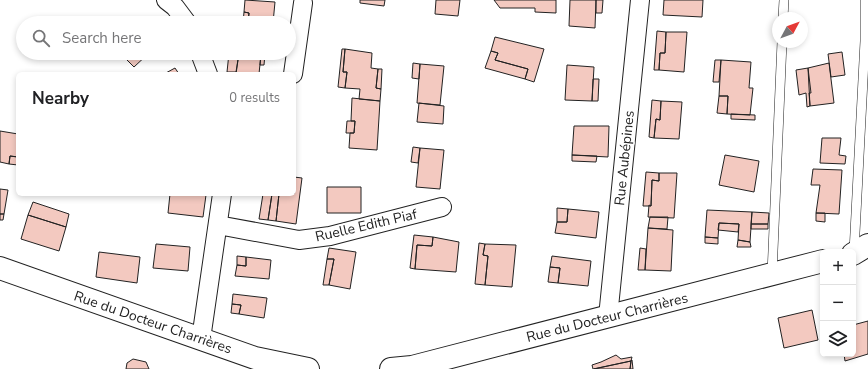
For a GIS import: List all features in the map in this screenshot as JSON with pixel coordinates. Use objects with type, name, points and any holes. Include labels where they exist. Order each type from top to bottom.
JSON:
[{"type":"street","points":[[166,0],[175,7],[181,16]]},
{"type":"street","name":"Rue Aubépines","points":[[608,317],[640,0]]},
{"type":"street","points":[[296,50],[302,3]]},
{"type":"street","points":[[203,60],[207,72]]},
{"type":"street","points":[[293,72],[295,60]]},
{"type":"street","points":[[201,339],[222,196]]},
{"type":"street","name":"Ruelle Edith Piaf","points":[[218,224],[299,240],[330,236],[442,207]]},
{"type":"street","name":"Rue du Docteur Charrières","points":[[405,368],[820,262]]},
{"type":"street","name":"Rue du Docteur Charrières","points":[[0,268],[255,358],[308,369]]},
{"type":"lane","points":[[783,12],[784,0]]},
{"type":"lane","points":[[858,251],[866,41],[865,0]]},
{"type":"lane","points":[[772,274],[782,48]]},
{"type":"building","points":[[245,0],[275,2],[274,16],[249,16],[249,13],[244,12]]},
{"type":"building","points":[[360,0],[385,0],[384,6],[360,3]]},
{"type":"building","points":[[436,0],[460,0],[458,16],[435,14]]},
{"type":"building","points":[[494,0],[556,0],[556,13],[535,12],[535,8],[500,8]]},
{"type":"building","points":[[570,0],[596,0],[595,28],[569,26]]},
{"type":"building","points":[[596,0],[603,0],[602,13],[596,13]]},
{"type":"building","points":[[664,0],[703,0],[702,17],[663,15]]},
{"type":"building","points":[[244,12],[249,13],[249,16],[244,16]]},
{"type":"building","points":[[657,31],[666,32],[665,53],[660,53],[659,70],[654,70]]},
{"type":"building","points":[[666,32],[687,32],[684,72],[659,70],[660,53],[665,53]]},
{"type":"building","points":[[495,37],[544,49],[534,82],[525,79],[528,69],[495,60],[498,53],[491,51]]},
{"type":"building","points":[[342,49],[345,49],[343,72],[347,72],[345,88],[338,87]]},
{"type":"building","points":[[345,49],[372,53],[371,68],[378,69],[376,88],[381,89],[380,101],[359,99],[360,89],[345,88],[347,72],[343,72]]},
{"type":"building","points":[[491,51],[498,53],[495,60],[528,69],[525,79],[485,68]]},
{"type":"building","points":[[842,52],[845,75],[831,77],[828,54]]},
{"type":"building","points":[[127,60],[142,60],[134,67]]},
{"type":"building","points":[[228,60],[238,60],[236,72],[227,72]]},
{"type":"building","points":[[238,60],[260,60],[259,72],[236,72]]},
{"type":"building","points":[[260,60],[264,60],[264,65],[260,65]]},
{"type":"building","points":[[715,60],[721,60],[719,82],[713,82]]},
{"type":"building","points":[[721,60],[751,62],[749,88],[753,88],[750,115],[727,114],[728,96],[719,96]]},
{"type":"building","points":[[413,63],[420,64],[419,79],[412,78]]},
{"type":"building","points":[[829,63],[834,103],[810,106],[808,68]]},
{"type":"building","points":[[420,64],[444,66],[440,105],[417,103]]},
{"type":"building","points":[[567,65],[594,67],[592,101],[565,100]]},
{"type":"building","points":[[175,68],[178,72],[168,72]]},
{"type":"building","points":[[808,68],[811,93],[809,93],[810,106],[807,107],[806,93],[799,95],[796,70]]},
{"type":"building","points":[[378,69],[382,69],[381,89],[376,88]]},
{"type":"building","points":[[593,79],[599,79],[598,101],[592,101]]},
{"type":"building","points":[[719,96],[728,96],[727,114],[717,113]]},
{"type":"building","points":[[352,98],[380,101],[377,150],[349,148],[350,133],[354,133],[355,121],[351,121]]},
{"type":"building","points":[[652,100],[661,101],[660,120],[656,119],[654,138],[649,137]]},
{"type":"building","points":[[661,101],[682,102],[679,139],[654,138],[656,119],[660,120]]},
{"type":"building","points":[[419,103],[444,106],[443,124],[417,122]]},
{"type":"building","points":[[731,114],[755,115],[755,120],[731,119]]},
{"type":"building","points":[[347,121],[355,121],[354,133],[346,133]]},
{"type":"building","points":[[574,126],[609,126],[608,157],[572,155]]},
{"type":"building","points":[[0,131],[16,134],[16,157],[10,156],[9,164],[0,162]]},
{"type":"building","points":[[822,138],[841,138],[839,155],[846,156],[845,164],[820,163]]},
{"type":"building","points":[[413,147],[420,148],[418,163],[411,162]]},
{"type":"building","points":[[420,148],[444,150],[440,189],[416,187]]},
{"type":"building","points":[[572,155],[597,156],[596,162],[572,161]]},
{"type":"building","points":[[725,155],[759,161],[754,192],[719,185]]},
{"type":"building","points":[[10,156],[16,157],[16,165],[9,164]]},
{"type":"building","points":[[813,169],[842,170],[839,214],[816,213],[820,185],[811,185]]},
{"type":"building","points":[[646,172],[659,173],[659,181],[652,180],[651,206],[643,206]]},
{"type":"building","points":[[659,173],[677,173],[674,218],[648,217],[649,205],[651,206],[652,180],[659,181]]},
{"type":"building","points":[[296,177],[302,178],[296,224],[276,221],[279,196],[296,196]]},
{"type":"building","points":[[327,187],[361,187],[361,213],[327,213]]},
{"type":"building","points":[[0,189],[8,190],[4,214],[0,214]]},
{"type":"building","points":[[170,196],[206,196],[203,217],[168,213]]},
{"type":"building","points":[[263,196],[272,196],[268,220],[259,219]]},
{"type":"building","points":[[272,196],[279,196],[276,221],[268,220]]},
{"type":"building","points":[[33,202],[69,214],[66,227],[28,215]]},
{"type":"building","points":[[557,208],[568,209],[567,222],[557,222]]},
{"type":"building","points":[[568,209],[599,212],[596,238],[555,233],[557,222],[567,222]]},
{"type":"building","points":[[707,210],[752,212],[750,242],[738,240],[739,224],[719,223],[718,238],[705,237]]},
{"type":"building","points":[[752,212],[769,213],[768,224],[751,224]]},
{"type":"building","points":[[816,213],[825,213],[825,222],[816,221]]},
{"type":"building","points":[[0,214],[4,214],[3,220],[0,220]]},
{"type":"building","points":[[28,215],[66,227],[59,251],[21,239]]},
{"type":"building","points":[[650,217],[668,217],[667,229],[648,228]]},
{"type":"building","points":[[719,223],[739,224],[738,232],[718,230]]},
{"type":"building","points":[[751,224],[768,224],[768,229],[751,229]]},
{"type":"building","points":[[648,228],[673,230],[671,271],[645,270]]},
{"type":"building","points":[[414,235],[433,237],[432,246],[417,245],[415,269],[410,268]]},
{"type":"building","points":[[433,237],[459,242],[456,272],[415,269],[417,245],[432,246]]},
{"type":"building","points":[[705,237],[718,238],[718,244],[705,243]]},
{"type":"building","points":[[738,240],[750,242],[751,247],[737,247]]},
{"type":"building","points":[[479,243],[485,244],[483,255],[488,256],[485,285],[475,284]]},
{"type":"building","points":[[156,244],[190,247],[188,271],[153,268]]},
{"type":"building","points":[[485,244],[516,245],[512,287],[485,285],[488,256],[483,255]]},
{"type":"building","points":[[329,248],[356,252],[350,289],[329,285],[334,259],[327,259]]},
{"type":"building","points":[[640,248],[646,249],[645,270],[638,270]]},
{"type":"building","points":[[99,252],[140,257],[137,283],[96,277]]},
{"type":"building","points":[[237,256],[246,257],[246,266],[237,265]]},
{"type":"building","points":[[552,256],[591,261],[588,286],[558,283],[560,268],[550,267]]},
{"type":"building","points":[[246,257],[271,260],[269,279],[235,276],[237,265],[246,266]]},
{"type":"building","points":[[327,259],[334,259],[329,285],[323,285]]},
{"type":"building","points":[[550,267],[560,268],[558,283],[548,282]]},
{"type":"building","points":[[233,294],[267,298],[264,318],[239,314],[241,305],[232,304]]},
{"type":"building","points":[[232,304],[241,305],[239,314],[231,313]]},
{"type":"building","points":[[812,310],[818,340],[784,348],[778,318]]},
{"type":"building","points":[[868,321],[868,354],[845,361],[844,357],[856,357],[856,324]]},
{"type":"building","points":[[616,355],[621,359],[632,357],[631,361],[593,369],[592,365]]},
{"type":"building","points":[[133,359],[146,362],[149,369],[126,369],[127,363]]},
{"type":"building","points":[[632,360],[633,369],[630,369],[631,361]]},
{"type":"building","points":[[631,361],[630,369],[594,369]]}]
